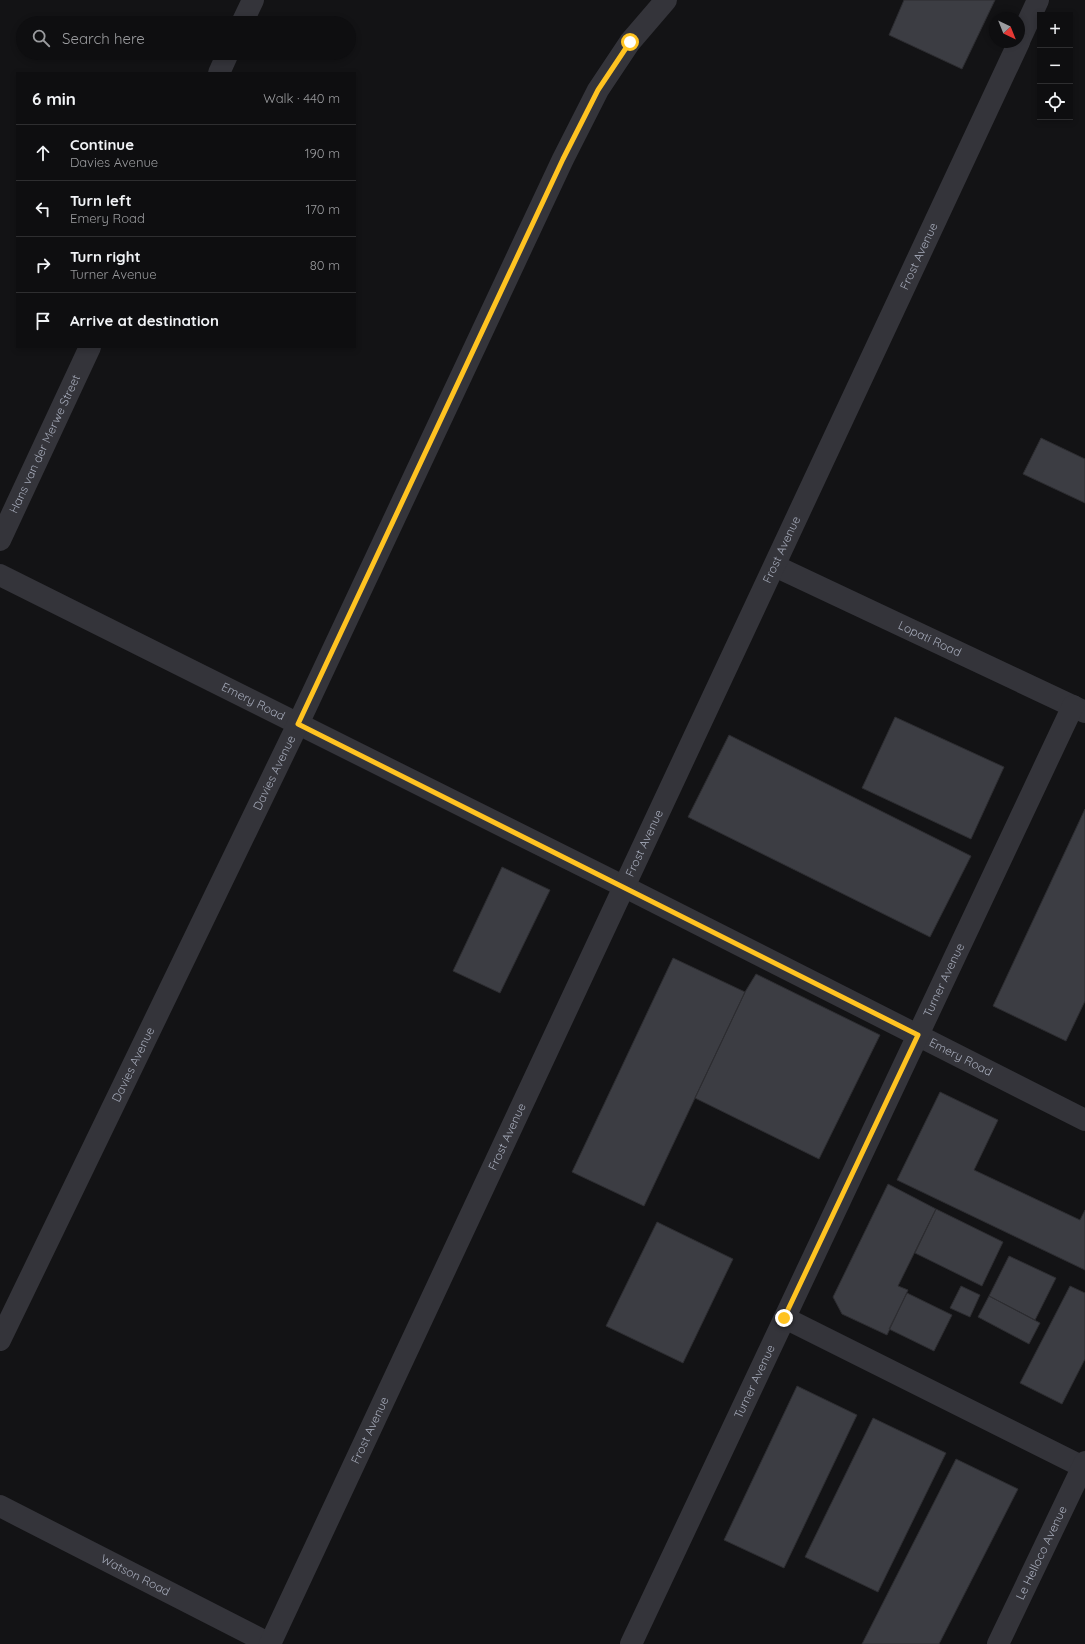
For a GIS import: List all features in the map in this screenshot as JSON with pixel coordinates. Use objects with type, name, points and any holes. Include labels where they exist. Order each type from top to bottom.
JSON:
[{"type":"street","points":[[245,16],[253,0]]},
{"type":"street","name":"Davies Avenue","points":[[0,1340],[298,724],[563,159],[598,90],[630,42],[666,0]]},
{"type":"street","name":"Frost Avenue","points":[[1025,29],[1038,0]]},
{"type":"street","name":"Frost Avenue","points":[[270,1644],[625,888],[1016,48]]},
{"type":"street","points":[[219,72],[225,60]]},
{"type":"street","name":"Hans van der Merwe Street","points":[[0,540],[90,348]]},
{"type":"street","name":"Lopati Road","points":[[775,566],[1079,709]]},
{"type":"street","name":"Emery Road","points":[[0,575],[1085,1120]]},
{"type":"street","name":"Turner Avenue","points":[[631,1644],[918,1035],[1079,709]]},
{"type":"street","points":[[784,1318],[1084,1465]]},
{"type":"street","name":"Le Helloco Avenue","points":[[998,1644],[1084,1465]]},
{"type":"street","name":"Watson Road","points":[[0,1506],[270,1644]]},
{"type":"building","points":[[904,0],[995,0],[962,69],[889,35]]},
{"type":"building","points":[[1041,438],[1085,459],[1085,503],[1023,474]]},
{"type":"building","points":[[895,717],[1004,767],[971,839],[862,788]]},
{"type":"building","points":[[729,735],[971,856],[930,937],[688,817]]},
{"type":"building","points":[[1085,809],[1085,1001],[1066,1041],[993,1006]]},
{"type":"building","points":[[502,867],[550,890],[500,993],[453,971]]},
{"type":"building","points":[[673,958],[745,992],[644,1206],[572,1172]]},
{"type":"building","points":[[756,974],[880,1035],[819,1159],[695,1098],[745,992]]},
{"type":"building","points":[[940,1092],[998,1120],[974,1170],[1080,1220],[1085,1210],[1085,1270],[897,1180]]},
{"type":"building","points":[[888,1184],[936,1209],[898,1286],[908,1290],[887,1335],[842,1314],[833,1297]]},
{"type":"building","points":[[936,1209],[1003,1242],[982,1286],[915,1253]]},
{"type":"building","points":[[657,1222],[733,1259],[683,1363],[606,1326]]},
{"type":"building","points":[[1009,1256],[1056,1278],[1035,1320],[989,1296]]},
{"type":"building","points":[[961,1286],[980,1295],[970,1317],[950,1308]]},
{"type":"building","points":[[1070,1286],[1085,1293],[1085,1359],[1062,1404],[1020,1383]]},
{"type":"building","points":[[907,1293],[952,1315],[934,1351],[889,1329]]},
{"type":"building","points":[[989,1296],[1040,1323],[1029,1344],[978,1317]]},
{"type":"building","points":[[797,1386],[857,1415],[784,1568],[724,1540]]},
{"type":"building","points":[[873,1418],[946,1453],[878,1592],[805,1557]]},
{"type":"building","points":[[956,1459],[1018,1489],[939,1644],[862,1644]]},
{"type":"route","points":[[630,42],[598,90],[563,159],[298,724],[918,1035],[784,1318]]}]
